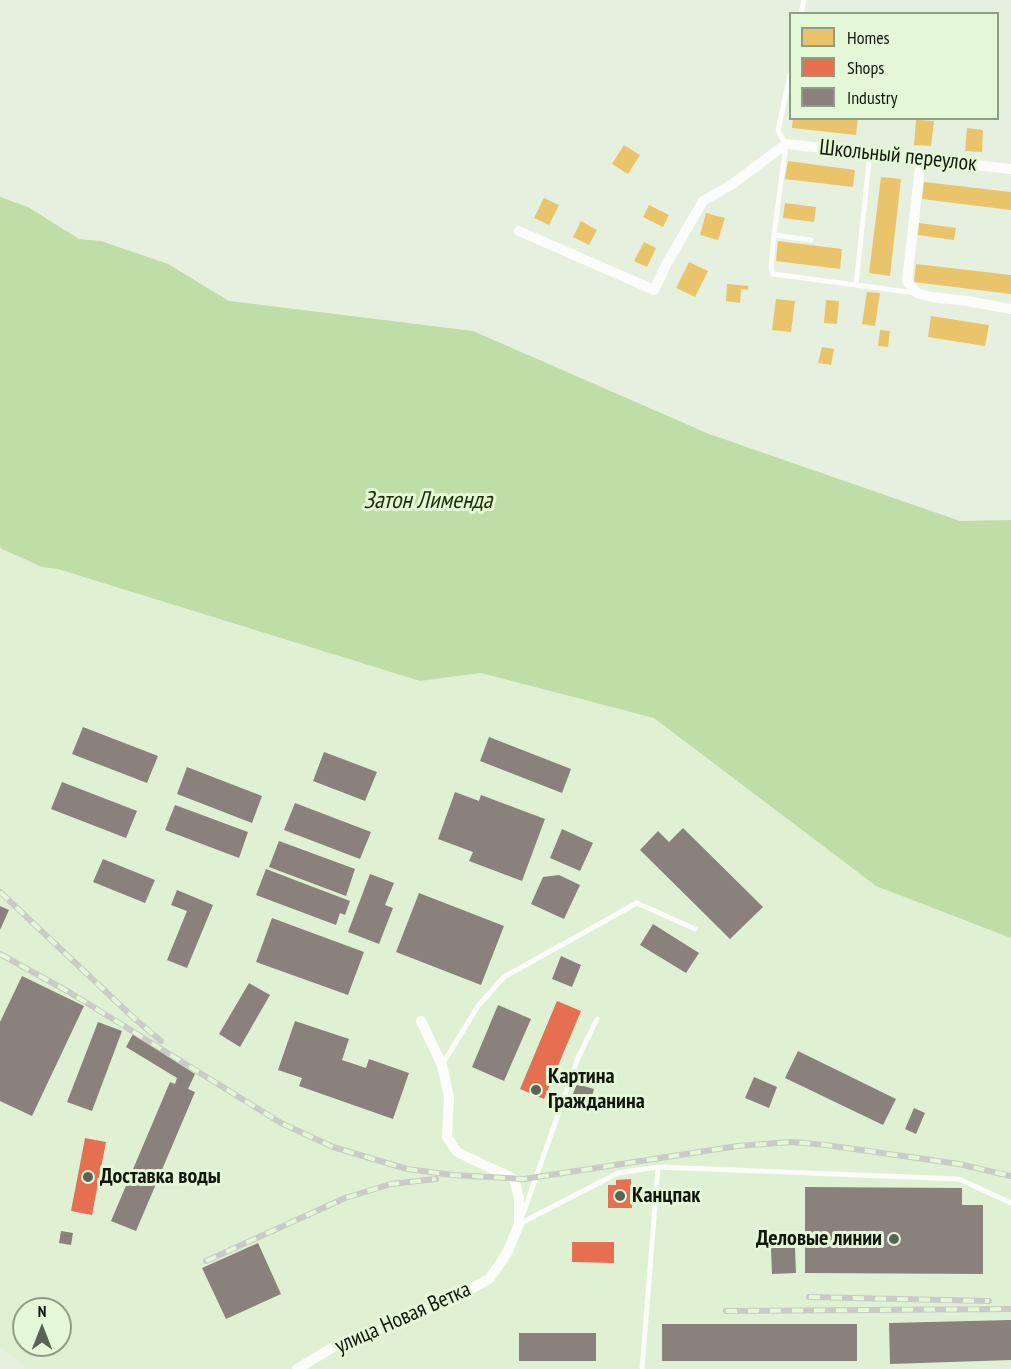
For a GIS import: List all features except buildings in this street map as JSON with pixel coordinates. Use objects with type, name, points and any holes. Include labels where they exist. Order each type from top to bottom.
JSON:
[{"type":"street","name":"Школьный переулок","points":[[786,144],[1011,169]]},
{"type":"street","points":[[519,231],[654,290],[703,201],[735,183],[786,144]]},
{"type":"street","points":[[921,159],[908,281],[916,293],[1011,309]]},
{"type":"street","name":"улица Новая Ветка","points":[[297,1369],[335,1346],[453,1300],[490,1278],[507,1253],[519,1224],[519,1198],[514,1179],[457,1152],[447,1137],[449,1097],[442,1065],[421,1021]]},
{"type":"lane","points":[[789,80],[778,130],[786,144],[774,235],[771,266],[773,274],[916,293]]},
{"type":"lane","points":[[856,285],[870,153]]},
{"type":"lane","points":[[774,235],[812,240]]},
{"type":"lane","points":[[442,1065],[478,1006],[504,977],[637,903],[695,929]]},
{"type":"lane","points":[[519,1224],[578,1058],[597,1019]]},
{"type":"lane","points":[[519,1224],[618,1173],[658,1167],[959,1179],[1011,1203]]},
{"type":"lane","points":[[642,1369],[658,1167]]},
{"type":"shaded area","points":[[0,548],[42,567],[58,569],[420,681],[481,673],[655,718],[876,886],[1011,938],[1011,1369],[29,1369],[14,1357],[72,1357],[72,1297],[12,1297],[12,1356],[0,1346]]},
{"type":"water","name":"Затон Лименда","points":[[0,197],[28,207],[79,239],[101,241],[168,264],[229,301],[473,331],[709,434],[960,521],[1011,520],[1011,938],[876,886],[654,718],[481,673],[420,681],[58,569],[42,567],[2,549],[0,547]]},
{"type":"railway","points":[[0,892],[161,1041]]},
{"type":"railway","points":[[0,954],[69,992],[281,1123],[333,1147],[407,1169],[453,1175],[524,1179],[738,1146],[792,1142],[959,1164],[1011,1176]]},
{"type":"railway","points":[[206,1261],[345,1198],[391,1184],[436,1179]]},
{"type":"railway","points":[[809,1297],[989,1301]]},
{"type":"railway","points":[[726,1311],[1011,1309]]},
{"type":"place","name":"Картина Гражданина","points":[[536,1090]]},
{"type":"place","name":"Доставка воды","points":[[88,1177]]},
{"type":"place","name":"Канцпак","points":[[620,1196]]},
{"type":"place","name":"Деловые линии","points":[[894,1239]]}]
